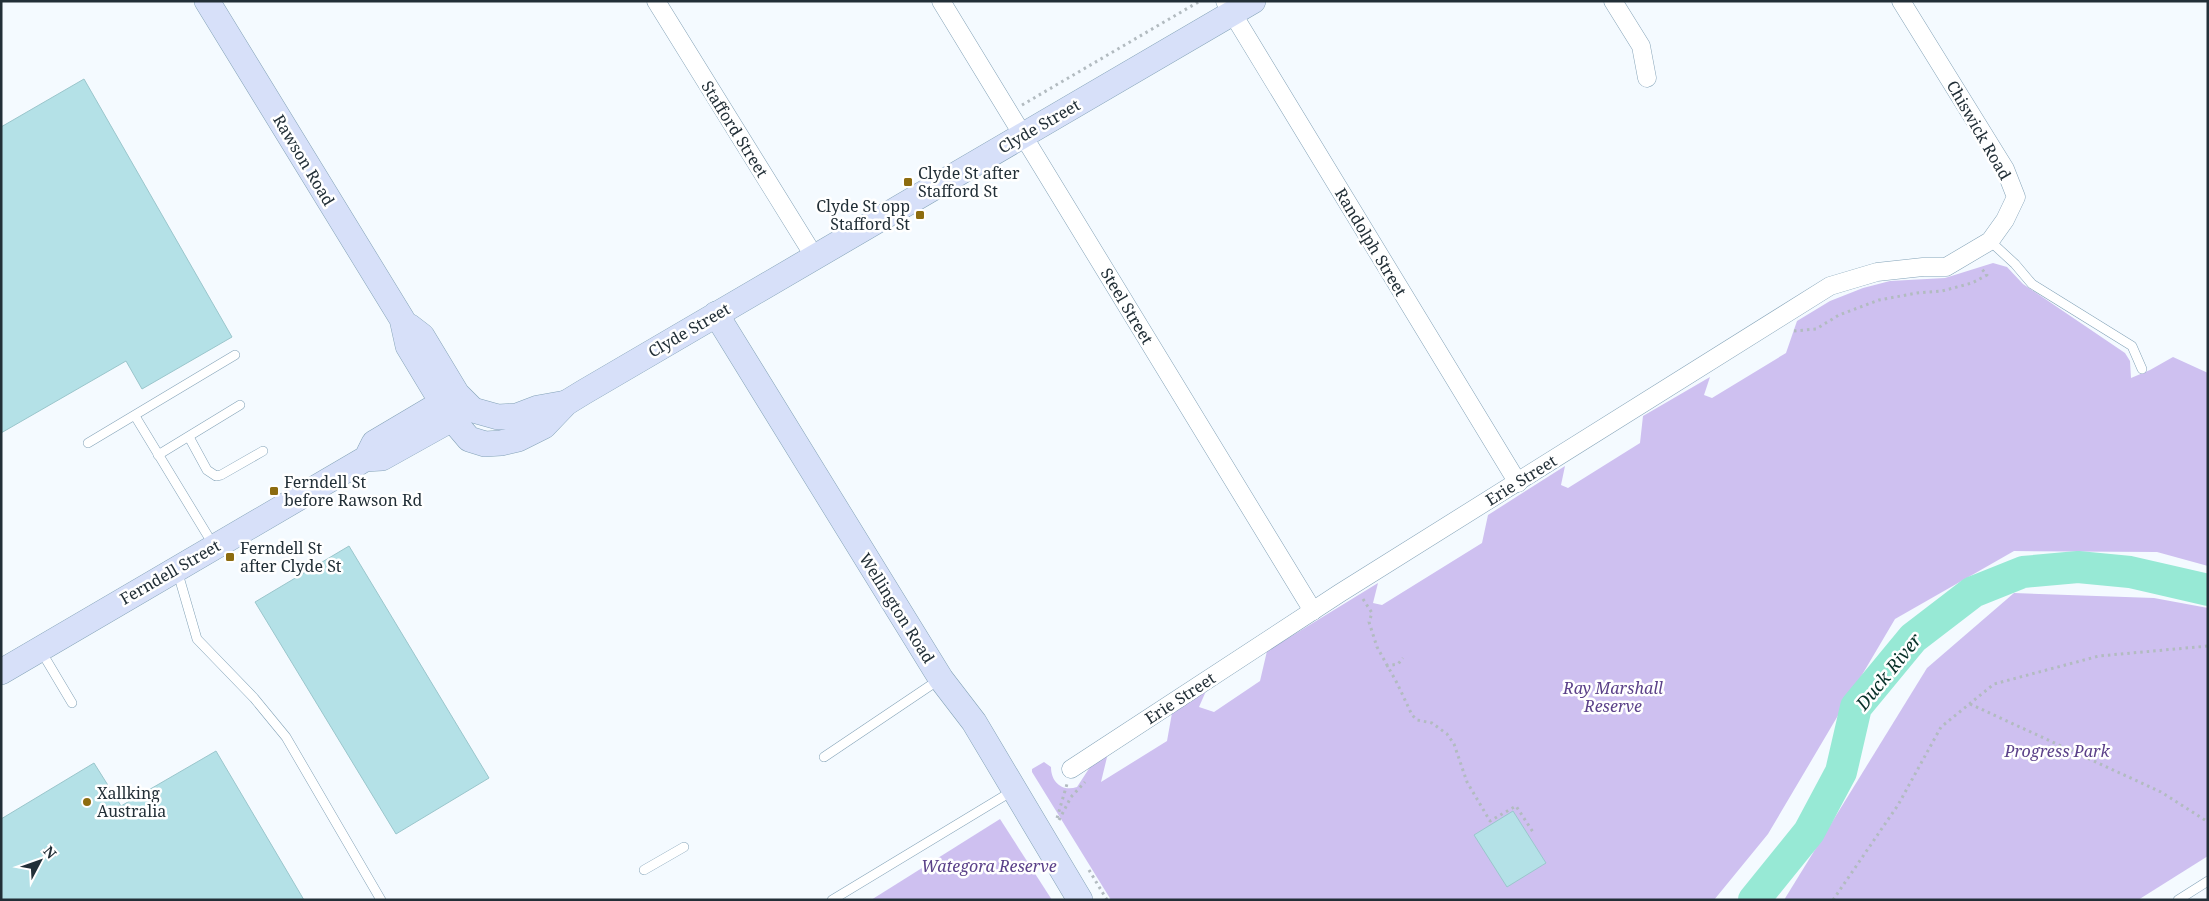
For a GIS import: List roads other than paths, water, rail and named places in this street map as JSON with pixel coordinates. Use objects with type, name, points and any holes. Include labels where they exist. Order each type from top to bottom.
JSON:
[{"type":"main road","name":"Rawson Road","points":[[207,1],[402,319],[422,336],[454,406]]},
{"type":"main road","name":"Clyde Street","points":[[454,406],[498,418],[517,416],[538,408],[566,403],[1023,135],[1237,5]]},
{"type":"main road","name":"Wellington Road","points":[[716,314],[941,679],[974,722],[1080,900]]},
{"type":"main road","name":"Ferndell Street","points":[[1,672],[365,459],[374,443],[454,406]]},
{"type":"street","name":"Stafford Street","points":[[656,1],[814,256]]},
{"type":"street","name":"Steel Street","points":[[941,1],[1313,611]]},
{"type":"street","points":[[1613,1],[1641,46],[1648,78]]},
{"type":"street","name":"Chiswick Road","points":[[1901,1],[2005,169],[2016,197],[2006,220],[1990,241]]},
{"type":"street","name":"Randolph Street","points":[[1237,5],[1518,483]]},
{"type":"street","name":"Erie Street","points":[[1071,769],[1313,611],[1830,286],[1877,272],[1923,267],[1946,268],[1990,241]]},
{"type":"lane","points":[[1990,241],[2015,264],[2032,284],[2132,346],[2142,369]]},
{"type":"lane","points":[[88,444],[235,356]]},
{"type":"lane","points":[[158,455],[240,405]]},
{"type":"lane","points":[[134,416],[214,546]]},
{"type":"lane","points":[[189,437],[207,470],[216,476],[221,475],[262,451]]},
{"type":"lane","points":[[176,568],[197,639],[254,698],[286,737],[381,900]]},
{"type":"lane","points":[[40,649],[72,703]]},
{"type":"lane","points":[[824,757],[941,679]]},
{"type":"lane","points":[[832,900],[1015,790]]},
{"type":"lane","points":[[644,870],[684,847]]},
{"type":"lane","points":[[2178,900],[2208,881]]},
{"type":"waterway","name":"Duck River","points":[[1754,900],[1809,832],[1841,772],[1856,707],[1913,638],[1973,592],[2023,572],[2078,567],[2130,572],[2208,590]]},
{"type":"place","name":"Clyde St after Stafford St","points":[[908,182]]},
{"type":"place","name":"Clyde St opp Stafford St","points":[[920,215]]},
{"type":"place","name":"Ferndell St before Rawson Rd","points":[[274,491]]},
{"type":"place","name":"Ferndell St after Clyde St","points":[[230,557]]},
{"type":"place","name":"Xallking Australia","points":[[87,802]]},
{"type":"park label","name":"Ray Marshall Reserve","points":[[1613,697]]},
{"type":"park label","name":"Progress Park","points":[[2057,751]]},
{"type":"park label","name":"Wategora Reserve","points":[[989,866]]}]
